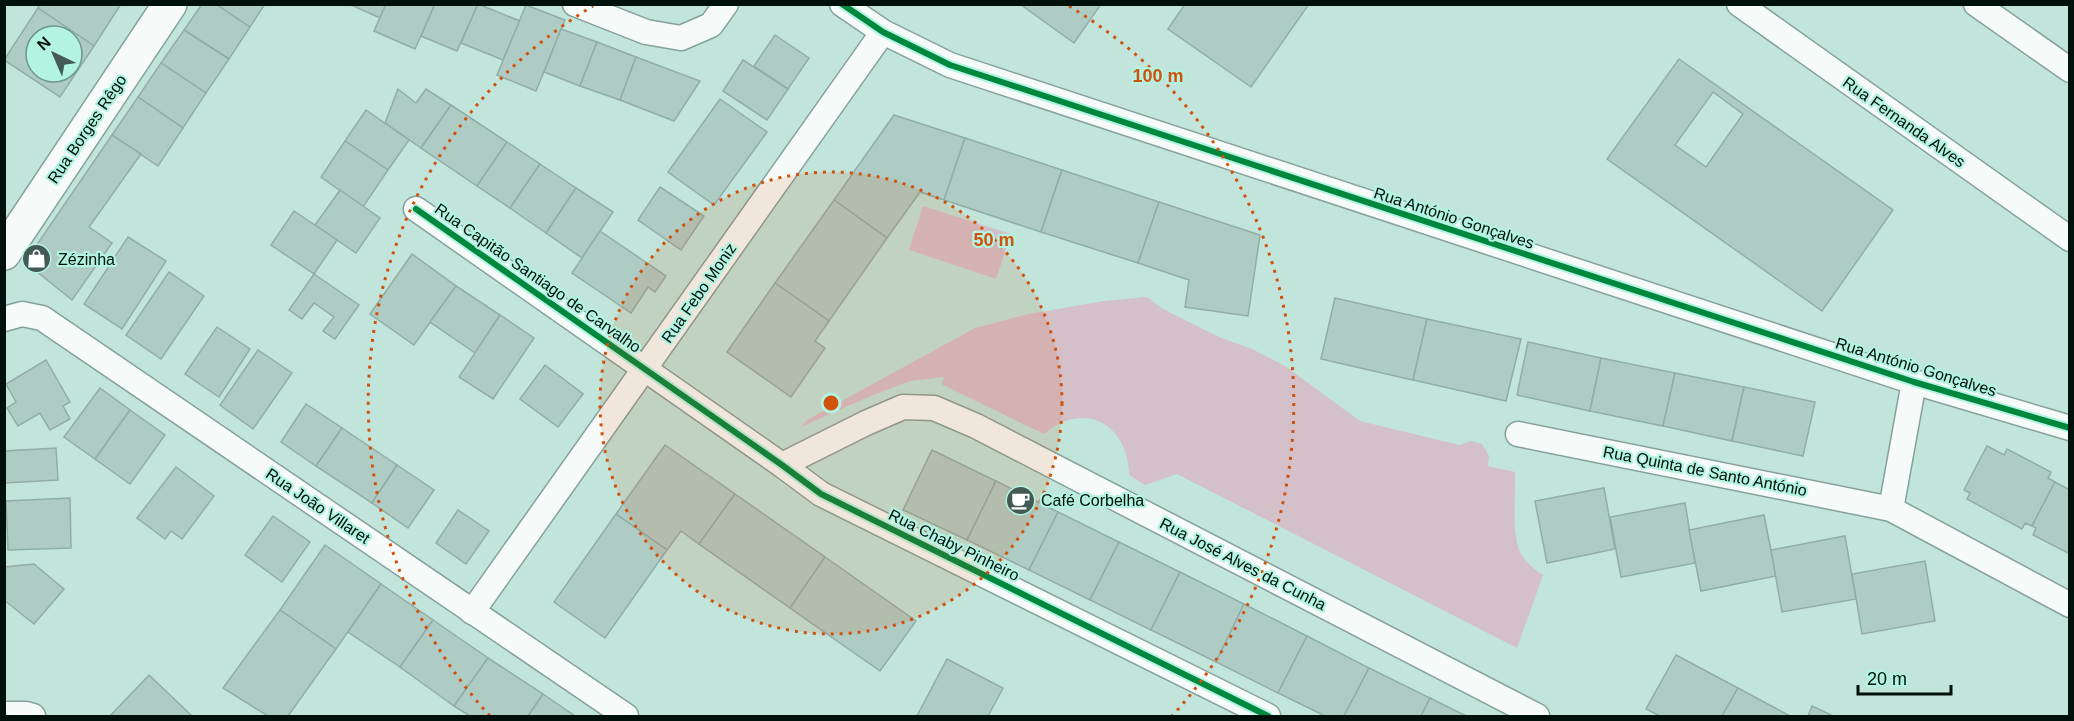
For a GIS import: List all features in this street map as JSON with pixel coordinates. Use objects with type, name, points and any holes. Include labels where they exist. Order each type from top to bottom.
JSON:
[{"type":"main road","name":"Rua Borges Rêgo","points":[[4,254],[170,4]]},
{"type":"street","points":[[575,4],[646,32],[681,38],[711,25],[726,4]]},
{"type":"street","name":"Rua António Gonçalves","points":[[842,4],[883,32],[950,65],[1914,382],[2070,428]]},
{"type":"street","name":"Rua Fernanda Alves","points":[[1739,4],[2070,239]]},
{"type":"street","points":[[1976,4],[2070,70]]},
{"type":"street","name":"Rua Febo Moniz","points":[[472,612],[883,32]]},
{"type":"street","name":"Rua Capitão Santiago de Carvalho","points":[[416,209],[644,369]]},
{"type":"street","name":"Rua João Villaret","points":[[4,319],[22,314],[42,318],[626,717]]},
{"type":"street","name":"Rua Chaby Pinheiro","points":[[644,369],[821,494],[1268,717]]},
{"type":"street","points":[[1891,509],[1914,382]]},
{"type":"street","name":"Rua José Alves da Cunha","points":[[782,465],[903,407],[934,408],[987,431],[1537,717]]},
{"type":"street","name":"Rua Quinta de Santo António","points":[[1518,434],[1891,509],[2070,605]]},
{"type":"street","points":[[4,714],[33,717]]},
{"type":"shaded area","points":[[923,206],[1011,234],[996,279],[909,250]]},
{"type":"shaded area","points":[[1147,297],[1163,309],[1219,337],[1252,349],[1285,366],[1360,421],[1459,445],[1471,441],[1482,444],[1489,456],[1488,466],[1515,472],[1517,544],[1524,559],[1543,575],[1517,648],[1177,474],[1145,485],[1129,475],[1127,457],[1113,431],[1102,423],[1088,418],[1074,419],[1059,424],[1044,434],[941,384],[945,377],[910,381],[801,427],[807,420],[975,328],[1029,314],[1104,301]]},
{"type":"building","points":[[40,4],[121,4],[94,46],[84,39],[84,24],[62,24],[38,8]]},
{"type":"building","points":[[202,4],[216,4],[250,27],[229,59],[184,30]]},
{"type":"building","points":[[216,4],[265,4],[250,27]]},
{"type":"building","points":[[349,4],[386,4],[380,18]]},
{"type":"building","points":[[386,4],[435,4],[415,49],[374,31]]},
{"type":"building","points":[[435,4],[478,4],[457,51],[421,36]]},
{"type":"building","points":[[478,4],[520,21],[503,60],[461,43]]},
{"type":"building","points":[[1020,4],[1101,4],[1074,43]]},
{"type":"building","points":[[1185,4],[1309,4],[1251,87],[1168,29]]},
{"type":"building","points":[[526,5],[565,20],[536,91],[497,75]]},
{"type":"building","points":[[38,8],[62,24],[28,24]]},
{"type":"building","points":[[24,29],[24,73],[4,60]]},
{"type":"building","points":[[561,29],[597,42],[580,86],[544,72]]},
{"type":"building","points":[[184,30],[229,59],[206,93],[161,63]]},
{"type":"building","points":[[775,35],[809,58],[788,89],[754,66]]},
{"type":"building","points":[[84,39],[94,46],[84,61]]},
{"type":"building","points":[[597,42],[636,57],[620,100],[580,86]]},
{"type":"building","points":[[636,57],[700,81],[674,121],[620,100]]},
{"type":"building","points":[[1679,59],[1893,210],[1822,311],[1607,159]],"holes":[[[1713,92],[1743,114],[1706,167],[1675,145]]]},
{"type":"building","points":[[743,60],[788,89],[767,120],[723,91]]},
{"type":"building","points":[[161,63],[206,93],[183,128],[138,97]]},
{"type":"building","points":[[40,84],[69,84],[60,97]]},
{"type":"building","points":[[398,89],[416,103],[426,89],[451,105],[421,148],[385,123]]},
{"type":"building","points":[[138,97],[183,128],[158,166],[112,135]]},
{"type":"building","points":[[720,99],[767,132],[714,205],[668,172]]},
{"type":"building","points":[[451,105],[507,142],[477,186],[421,148]]},
{"type":"building","points":[[366,110],[409,140],[388,170],[345,141]]},
{"type":"building","points":[[894,115],[965,138],[944,200],[920,192],[887,238],[834,200]]},
{"type":"building","points":[[112,135],[141,154],[89,227],[112,243],[72,300],[25,262]]},
{"type":"building","points":[[965,138],[1062,170],[1041,232],[944,200]]},
{"type":"building","points":[[345,141],[388,170],[363,207],[321,177]]},
{"type":"building","points":[[507,142],[540,164],[510,208],[477,186]]},
{"type":"building","points":[[540,164],[576,188],[546,233],[510,208]]},
{"type":"building","points":[[1062,170],[1159,202],[1138,263],[1041,232]]},
{"type":"building","points":[[660,187],[704,216],[681,250],[638,220]]},
{"type":"building","points":[[576,188],[613,212],[582,258],[546,233]]},
{"type":"building","points":[[340,190],[380,218],[356,253],[315,225]]},
{"type":"building","points":[[834,200],[887,238],[829,321],[775,283]]},
{"type":"building","points":[[1159,202],[1260,235],[1248,316],[1185,307],[1189,280],[1138,263]]},
{"type":"building","points":[[294,211],[337,240],[314,274],[271,245]]},
{"type":"building","points":[[600,231],[666,276],[655,292],[648,287],[631,313],[572,273]]},
{"type":"building","points":[[128,237],[166,261],[122,329],[84,304]]},
{"type":"building","points":[[412,254],[456,286],[414,345],[370,314]]},
{"type":"building","points":[[169,272],[204,296],[161,359],[126,335]]},
{"type":"building","points":[[314,274],[359,305],[335,339],[323,331],[334,317],[314,303],[302,319],[289,310]]},
{"type":"building","points":[[775,283],[829,321],[815,341],[825,348],[791,397],[727,352]]},
{"type":"building","points":[[456,286],[500,315],[475,353],[430,322]]},
{"type":"building","points":[[1335,298],[1427,319],[1413,380],[1321,359]]},
{"type":"building","points":[[500,315],[534,338],[493,399],[459,377]]},
{"type":"building","points":[[1427,319],[1521,339],[1506,401],[1413,380]]},
{"type":"building","points":[[217,327],[250,349],[219,397],[185,374]]},
{"type":"building","points":[[1528,342],[1601,358],[1590,411],[1517,395]]},
{"type":"building","points":[[258,350],[292,373],[253,429],[220,405]]},
{"type":"building","points":[[1601,358],[1675,373],[1663,426],[1590,411]]},
{"type":"building","points":[[46,360],[70,402],[63,406],[70,419],[50,430],[40,413],[18,426],[7,408],[16,402],[6,384]]},
{"type":"building","points":[[545,365],[583,394],[558,427],[520,399]]},
{"type":"building","points":[[1675,373],[1744,387],[1732,441],[1663,426]]},
{"type":"building","points":[[1744,387],[1815,402],[1803,456],[1732,441]]},
{"type":"building","points":[[100,388],[130,410],[95,459],[64,437]]},
{"type":"building","points":[[306,404],[342,428],[316,466],[281,442]]},
{"type":"building","points":[[130,410],[165,435],[130,484],[95,459]]},
{"type":"building","points":[[342,428],[397,465],[372,503],[316,466]]},
{"type":"building","points":[[665,445],[735,494],[699,544],[681,531],[667,550],[616,514]]},
{"type":"building","points":[[1987,446],[2004,455],[2007,449],[2051,472],[2048,478],[2055,482],[2032,526],[2025,523],[2022,529],[1967,499],[1970,493],[1964,490]]},
{"type":"building","points":[[56,448],[58,480],[4,483],[4,451]]},
{"type":"building","points":[[932,450],[996,481],[967,540],[903,510]]},
{"type":"building","points":[[397,465],[434,490],[408,528],[372,503]]},
{"type":"building","points":[[176,467],[214,496],[182,539],[171,531],[165,539],[137,518]]},
{"type":"building","points":[[996,481],[1058,512],[1029,570],[967,540]]},
{"type":"building","points":[[2055,482],[2070,490],[2070,554],[2033,535],[2036,528],[2032,526]]},
{"type":"building","points":[[1604,488],[1615,549],[1547,563],[1535,501]]},
{"type":"building","points":[[735,494],[825,557],[790,608],[699,544]]},
{"type":"building","points":[[70,498],[71,548],[8,550],[6,501]]},
{"type":"building","points":[[1685,503],[1695,563],[1621,577],[1610,517]]},
{"type":"building","points":[[458,510],[489,531],[466,564],[436,543]]},
{"type":"building","points":[[1058,512],[1119,542],[1090,600],[1029,570]]},
{"type":"building","points":[[616,514],[667,550],[605,638],[554,602]]},
{"type":"building","points":[[1764,515],[1776,576],[1701,591],[1689,530]]},
{"type":"building","points":[[273,516],[310,542],[282,582],[245,555]]},
{"type":"building","points":[[1845,536],[1856,599],[1782,612],[1771,550]]},
{"type":"building","points":[[1119,542],[1180,572],[1151,630],[1090,600]]},
{"type":"building","points":[[325,545],[381,584],[336,649],[280,610]]},
{"type":"building","points":[[825,557],[916,621],[880,671],[790,608]]},
{"type":"building","points":[[1925,561],[1935,621],[1862,634],[1852,574]]},
{"type":"building","points":[[34,564],[64,589],[34,624],[4,600],[4,567]]},
{"type":"building","points":[[1180,572],[1244,604],[1216,662],[1151,630]]},
{"type":"building","points":[[381,584],[433,620],[400,667],[348,632]]},
{"type":"building","points":[[1244,604],[1307,636],[1278,693],[1216,662]]},
{"type":"building","points":[[280,610],[336,649],[288,716],[268,716],[223,688]]},
{"type":"building","points":[[433,620],[488,658],[454,706],[400,667]]},
{"type":"building","points":[[1307,636],[1369,668],[1344,716],[1325,716],[1278,693]]},
{"type":"building","points":[[1676,655],[1738,688],[1722,716],[1660,716],[1646,709]]},
{"type":"building","points":[[488,658],[543,694],[528,716],[470,716],[454,706]]},
{"type":"building","points":[[947,659],[1003,688],[988,716],[917,716]]},
{"type":"building","points":[[1369,668],[1430,698],[1421,716],[1344,716]]},
{"type":"building","points":[[149,675],[192,716],[110,716]]},
{"type":"building","points":[[1738,688],[1790,716],[1722,716]]},
{"type":"building","points":[[543,694],[575,716],[528,716]]},
{"type":"building","points":[[1430,698],[1466,716],[1421,716]]},
{"type":"building","points":[[1812,706],[1833,716],[1808,716]]},
{"type":"cycle path","points":[[842,4],[883,32],[950,65],[1914,382],[2070,428]]},
{"type":"cycle path","points":[[416,209],[821,494],[1268,716]]},
{"type":"place","name":"Zézinha","points":[[37,259]]},
{"type":"place","name":"Café Corbelha","points":[[1020,500]]}]
